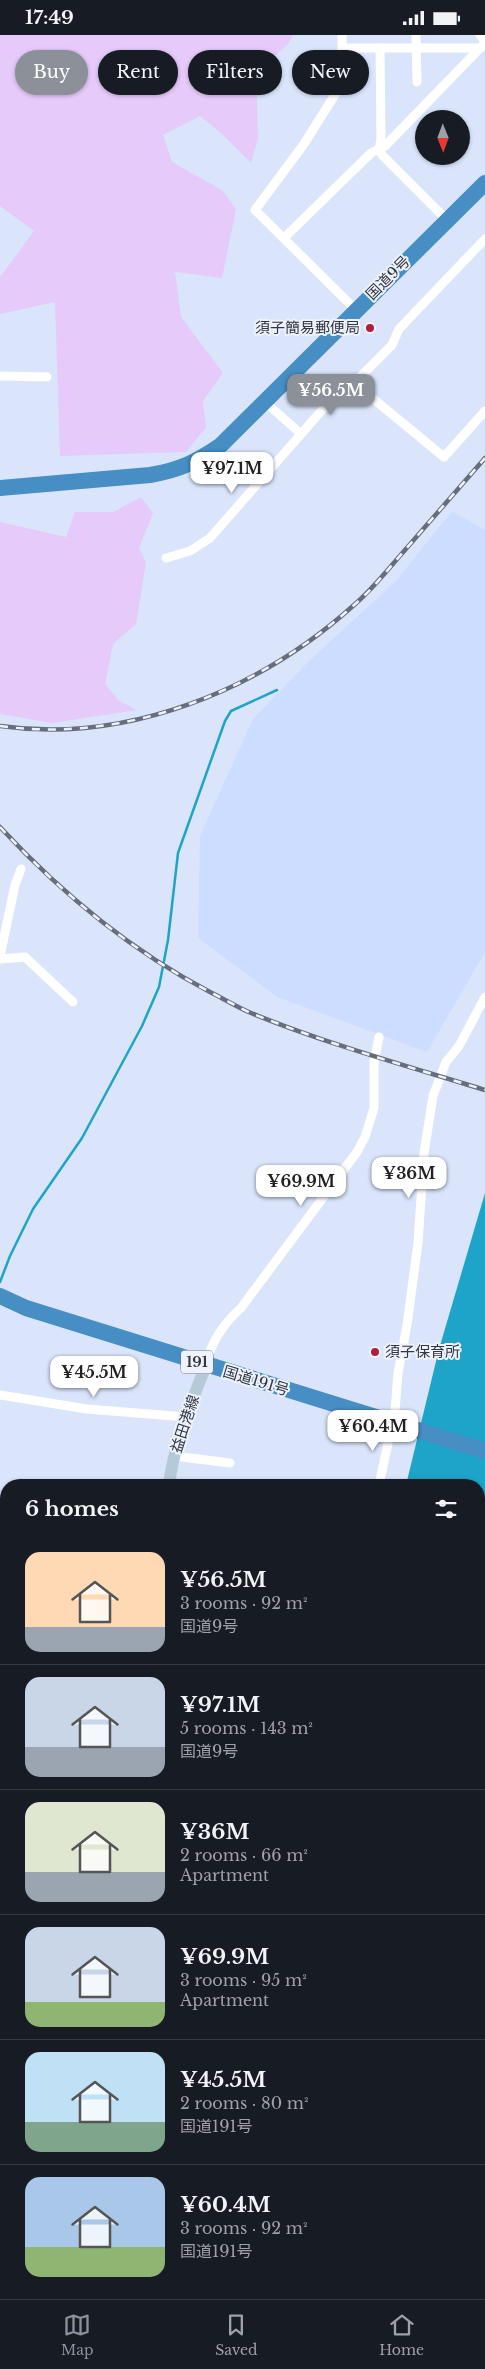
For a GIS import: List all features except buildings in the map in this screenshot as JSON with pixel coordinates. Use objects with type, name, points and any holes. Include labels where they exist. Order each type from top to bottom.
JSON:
[{"type":"highway","name":"国道9号","points":[[0,488],[171,472],[194,463],[221,445],[485,183]]},
{"type":"highway","name":"国道191号","points":[[0,1296],[26,1308],[393,1424],[485,1451]]},
{"type":"main road","name":"益田港線","points":[[170,1479],[174,1456],[186,1417],[206,1365]]},
{"type":"street","points":[[342,35],[341,85],[299,150],[255,210],[356,310]]},
{"type":"street","points":[[416,35],[417,82]]},
{"type":"street","points":[[480,35],[483,44]]},
{"type":"street","points":[[342,48],[483,44]]},
{"type":"street","points":[[284,239],[371,153],[386,146],[483,44]]},
{"type":"street","points":[[380,48],[381,139],[379,149],[382,155],[447,220]]},
{"type":"street","points":[[166,558],[190,551],[210,537],[344,385],[354,383],[392,345],[399,329],[485,239]]},
{"type":"street","points":[[0,376],[47,377]]},
{"type":"street","points":[[354,383],[444,457],[485,411]]},
{"type":"street","points":[[265,402],[300,433]]},
{"type":"street","points":[[21,869],[14,885],[0,958],[26,957],[73,1002]]},
{"type":"street","points":[[380,1479],[393,1424],[398,1373],[416,1261],[424,1153],[433,1095],[446,1062],[459,1046],[485,997]]},
{"type":"street","points":[[206,1365],[210,1349],[227,1320],[241,1308],[357,1152],[365,1137],[374,1108],[374,1062],[379,1037]]},
{"type":"street","points":[[0,1395],[87,1409],[186,1417]]},
{"type":"street","points":[[174,1456],[230,1463]]},
{"type":"shaded area","points":[[0,35],[293,35],[288,44],[281,50],[188,50],[188,95],[257,95],[258,138],[251,163],[222,134],[200,116],[163,135],[172,162],[222,190],[236,209],[222,278],[175,272],[181,317],[223,373],[203,401],[206,427],[186,452],[60,456],[55,302],[0,314],[0,277],[34,231],[0,206]]},
{"type":"shaded area","points":[[141,497],[153,513],[139,548],[146,562],[136,624],[113,644],[105,684],[119,701],[137,710],[52,723],[0,714],[0,522],[66,537],[75,512],[113,512]]},
{"type":"shaded area","points":[[452,511],[485,530],[485,952],[427,1052],[277,997],[198,938],[200,836],[253,719],[310,660],[396,581]]},
{"type":"water","points":[[485,1193],[485,1479],[407,1479],[439,1349]]},
{"type":"waterway","points":[[0,1282],[10,1256],[33,1209],[82,1138],[142,1026],[159,987],[168,940],[178,853],[225,721],[231,711],[277,690]]},
{"type":"railway","points":[[0,726],[48,729],[96,727],[143,718],[189,704],[234,685],[277,662],[317,635],[368,592],[485,458]]},
{"type":"railway","points":[[0,827],[47,875],[98,919],[152,958],[210,992],[251,1013],[309,1035],[485,1090]]},
{"type":"place","name":"須子簡易郵便局","points":[[370,328]]},
{"type":"place","name":"須子保育所","points":[[375,1352]]}]
